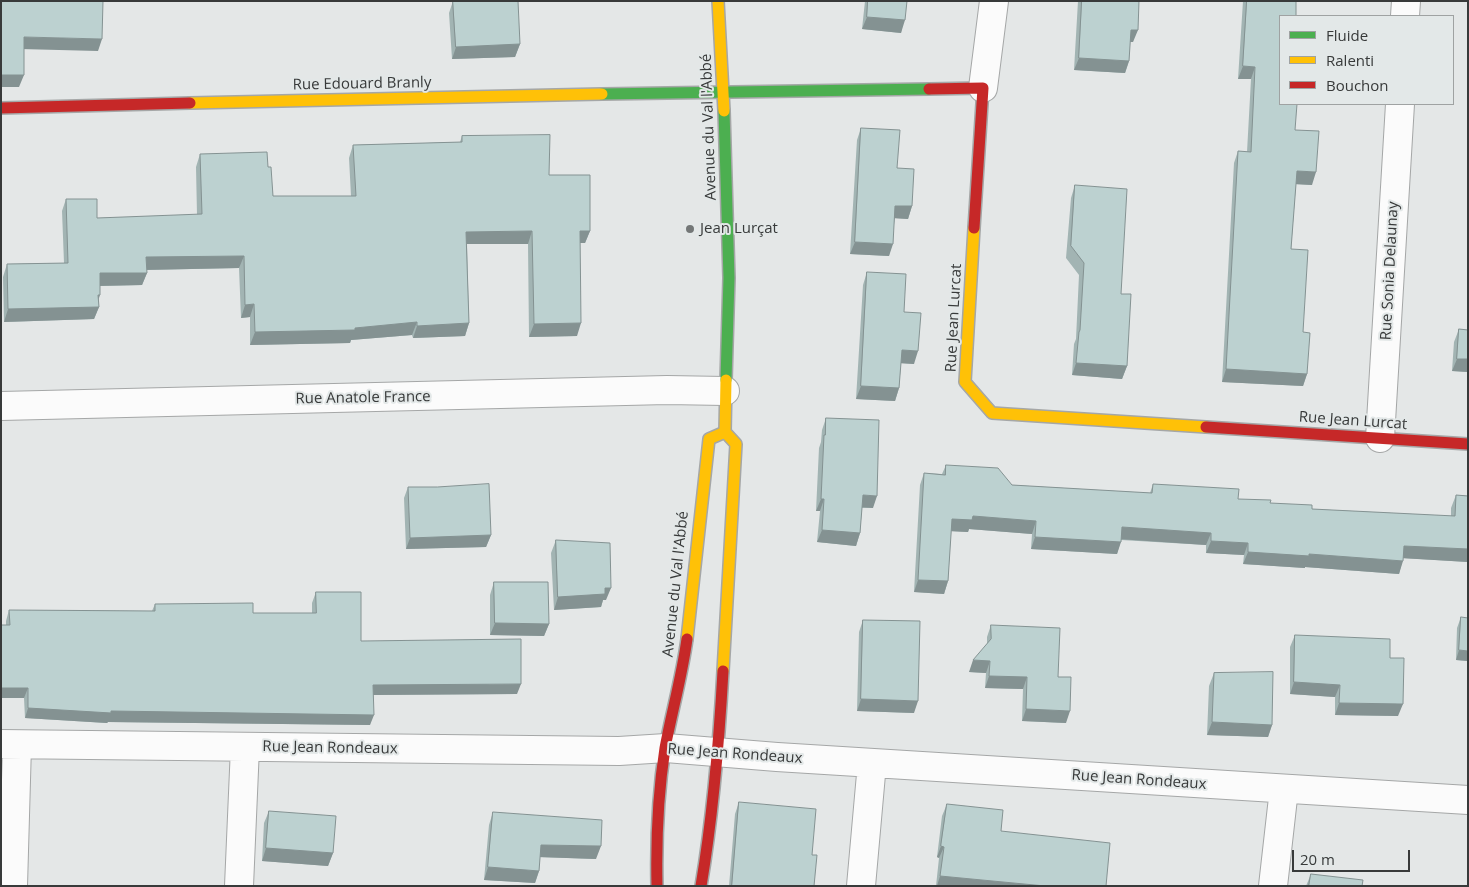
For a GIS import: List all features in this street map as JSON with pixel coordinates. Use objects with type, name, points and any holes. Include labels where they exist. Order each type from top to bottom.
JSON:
[{"type":"street","name":"Avenue du Val l'Abbé","points":[[701,886],[709,837],[718,753],[736,444],[725,432],[729,278],[718,1]]},
{"type":"street","points":[[723,92],[983,88],[994,1]]},
{"type":"street","points":[[1406,1],[1406,15]]},
{"type":"street","name":"Rue Jean Lurcat","points":[[983,88],[966,382],[992,413],[1468,444]]},
{"type":"street","name":"Rue Edouard Branly","points":[[1,108],[723,92]]},
{"type":"street","name":"Rue Sonia Delaunay","points":[[1380,438],[1400,105]]},
{"type":"street","name":"Rue Anatole France","points":[[1,406],[667,390],[725,391]]},
{"type":"street","name":"Avenue du Val l'Abbé","points":[[666,748],[686,652],[700,492],[709,439],[725,432]]},
{"type":"street","points":[[9,744],[13,886]]},
{"type":"street","name":"Rue Jean Rondeaux","points":[[9,744],[619,751],[666,748],[872,763],[1468,800]]},
{"type":"street","points":[[239,886],[245,747]]},
{"type":"street","points":[[657,886],[656,831],[659,792],[666,748]]},
{"type":"street","points":[[861,886],[872,763]]},
{"type":"street","points":[[1272,886],[1284,788]]},
{"type":"building","points":[[1,1],[103,1],[102,39],[24,37],[24,75],[1,75]]},
{"type":"building","points":[[453,1],[518,1],[520,44],[456,47]]},
{"type":"building","points":[[868,1],[907,1],[905,20],[867,17]]},
{"type":"building","points":[[1082,1],[1139,1],[1138,30],[1131,30],[1129,61],[1079,58]]},
{"type":"building","points":[[1247,1],[1296,1],[1296,15],[1279,15],[1279,105],[1297,105],[1295,130],[1319,131],[1316,172],[1297,171],[1291,249],[1308,250],[1303,332],[1310,333],[1307,374],[1226,369],[1238,151],[1251,152],[1255,67],[1243,66]]},
{"type":"building","points":[[861,128],[900,130],[897,168],[914,169],[912,206],[895,206],[893,244],[855,242]]},
{"type":"building","points":[[550,135],[549,175],[590,175],[590,231],[580,231],[581,323],[534,324],[532,231],[466,232],[469,323],[417,326],[417,322],[355,328],[355,330],[255,332],[254,304],[245,305],[244,256],[146,257],[147,273],[100,273],[99,307],[8,309],[7,264],[68,263],[66,199],[97,199],[97,218],[202,214],[200,154],[267,152],[268,167],[271,167],[273,196],[356,196],[353,145],[462,142],[462,136]]},
{"type":"building","points":[[1075,185],[1127,189],[1121,294],[1131,294],[1127,366],[1076,363],[1084,263],[1071,246]]},
{"type":"building","points":[[867,272],[906,274],[904,312],[921,313],[918,351],[902,350],[899,388],[861,386]]},
{"type":"building","points":[[1459,329],[1468,330],[1468,359],[1457,359]]},
{"type":"building","points":[[826,418],[879,420],[877,496],[863,495],[860,533],[822,530],[824,499],[821,499]]},
{"type":"building","points":[[946,465],[998,468],[1012,485],[1152,493],[1153,484],[1239,489],[1238,499],[1271,500],[1270,503],[1312,505],[1312,509],[1455,516],[1456,495],[1468,496],[1468,549],[1404,546],[1403,561],[1309,554],[1309,556],[1248,552],[1248,543],[1211,541],[1211,533],[1122,527],[1121,542],[1035,537],[1036,521],[973,516],[972,520],[952,519],[948,581],[918,580],[924,473],[945,475]]},
{"type":"building","points":[[489,484],[491,535],[410,538],[408,487]]},
{"type":"building","points":[[556,540],[610,543],[611,588],[605,588],[605,594],[558,597]]},
{"type":"building","points":[[494,582],[548,582],[549,624],[495,623]]},
{"type":"building","points":[[316,592],[361,592],[361,641],[521,639],[521,684],[373,685],[374,715],[111,711],[111,713],[28,708],[28,688],[1,688],[1,625],[10,625],[9,610],[155,611],[155,604],[253,603],[253,613],[316,613]]},
{"type":"building","points":[[1461,617],[1468,618],[1468,651],[1459,650]]},
{"type":"building","points":[[863,620],[920,621],[918,701],[861,699]]},
{"type":"building","points":[[991,625],[1060,628],[1058,677],[1071,677],[1070,711],[1026,709],[1027,677],[989,676],[990,661],[973,660],[991,639]]},
{"type":"building","points":[[1295,635],[1390,639],[1390,658],[1404,658],[1403,704],[1339,703],[1340,685],[1294,682]]},
{"type":"building","points":[[1273,672],[1272,725],[1212,722],[1214,673]]},
{"type":"building","points":[[739,802],[816,809],[812,855],[817,855],[814,886],[732,886]]},
{"type":"building","points":[[947,804],[1003,810],[1001,831],[1110,843],[1106,886],[1045,886],[940,876],[944,847],[941,846]]},
{"type":"building","points":[[269,811],[336,816],[333,853],[266,848]]},
{"type":"building","points":[[493,812],[602,820],[601,846],[541,845],[539,871],[488,867]]},
{"type":"building","points":[[1311,874],[1363,880],[1362,886],[1309,886]]},
{"type":"traffic: fast","points":[[602,94],[929,89]]},
{"type":"traffic: fast","points":[[724,111],[729,278],[726,380]]},
{"type":"traffic: slow","points":[[718,1],[724,111]]},
{"type":"traffic: slow","points":[[190,103],[602,94]]},
{"type":"traffic: slow","points":[[974,228],[965,382],[992,413],[1206,427]]},
{"type":"traffic: slow","points":[[723,671],[736,444],[725,432],[726,380]]},
{"type":"traffic: slow","points":[[687,639],[709,439],[725,432]]},
{"type":"traffic: jam","points":[[929,89],[983,88],[974,228]]},
{"type":"traffic: jam","points":[[1,108],[190,103]]},
{"type":"traffic: jam","points":[[1206,427],[1468,444]]},
{"type":"traffic: jam","points":[[657,886],[658,817],[665,748],[687,639]]},
{"type":"traffic: jam","points":[[701,886],[715,779],[723,671]]},
{"type":"place","name":"Jean Lurçat","points":[[690,229]]}]
